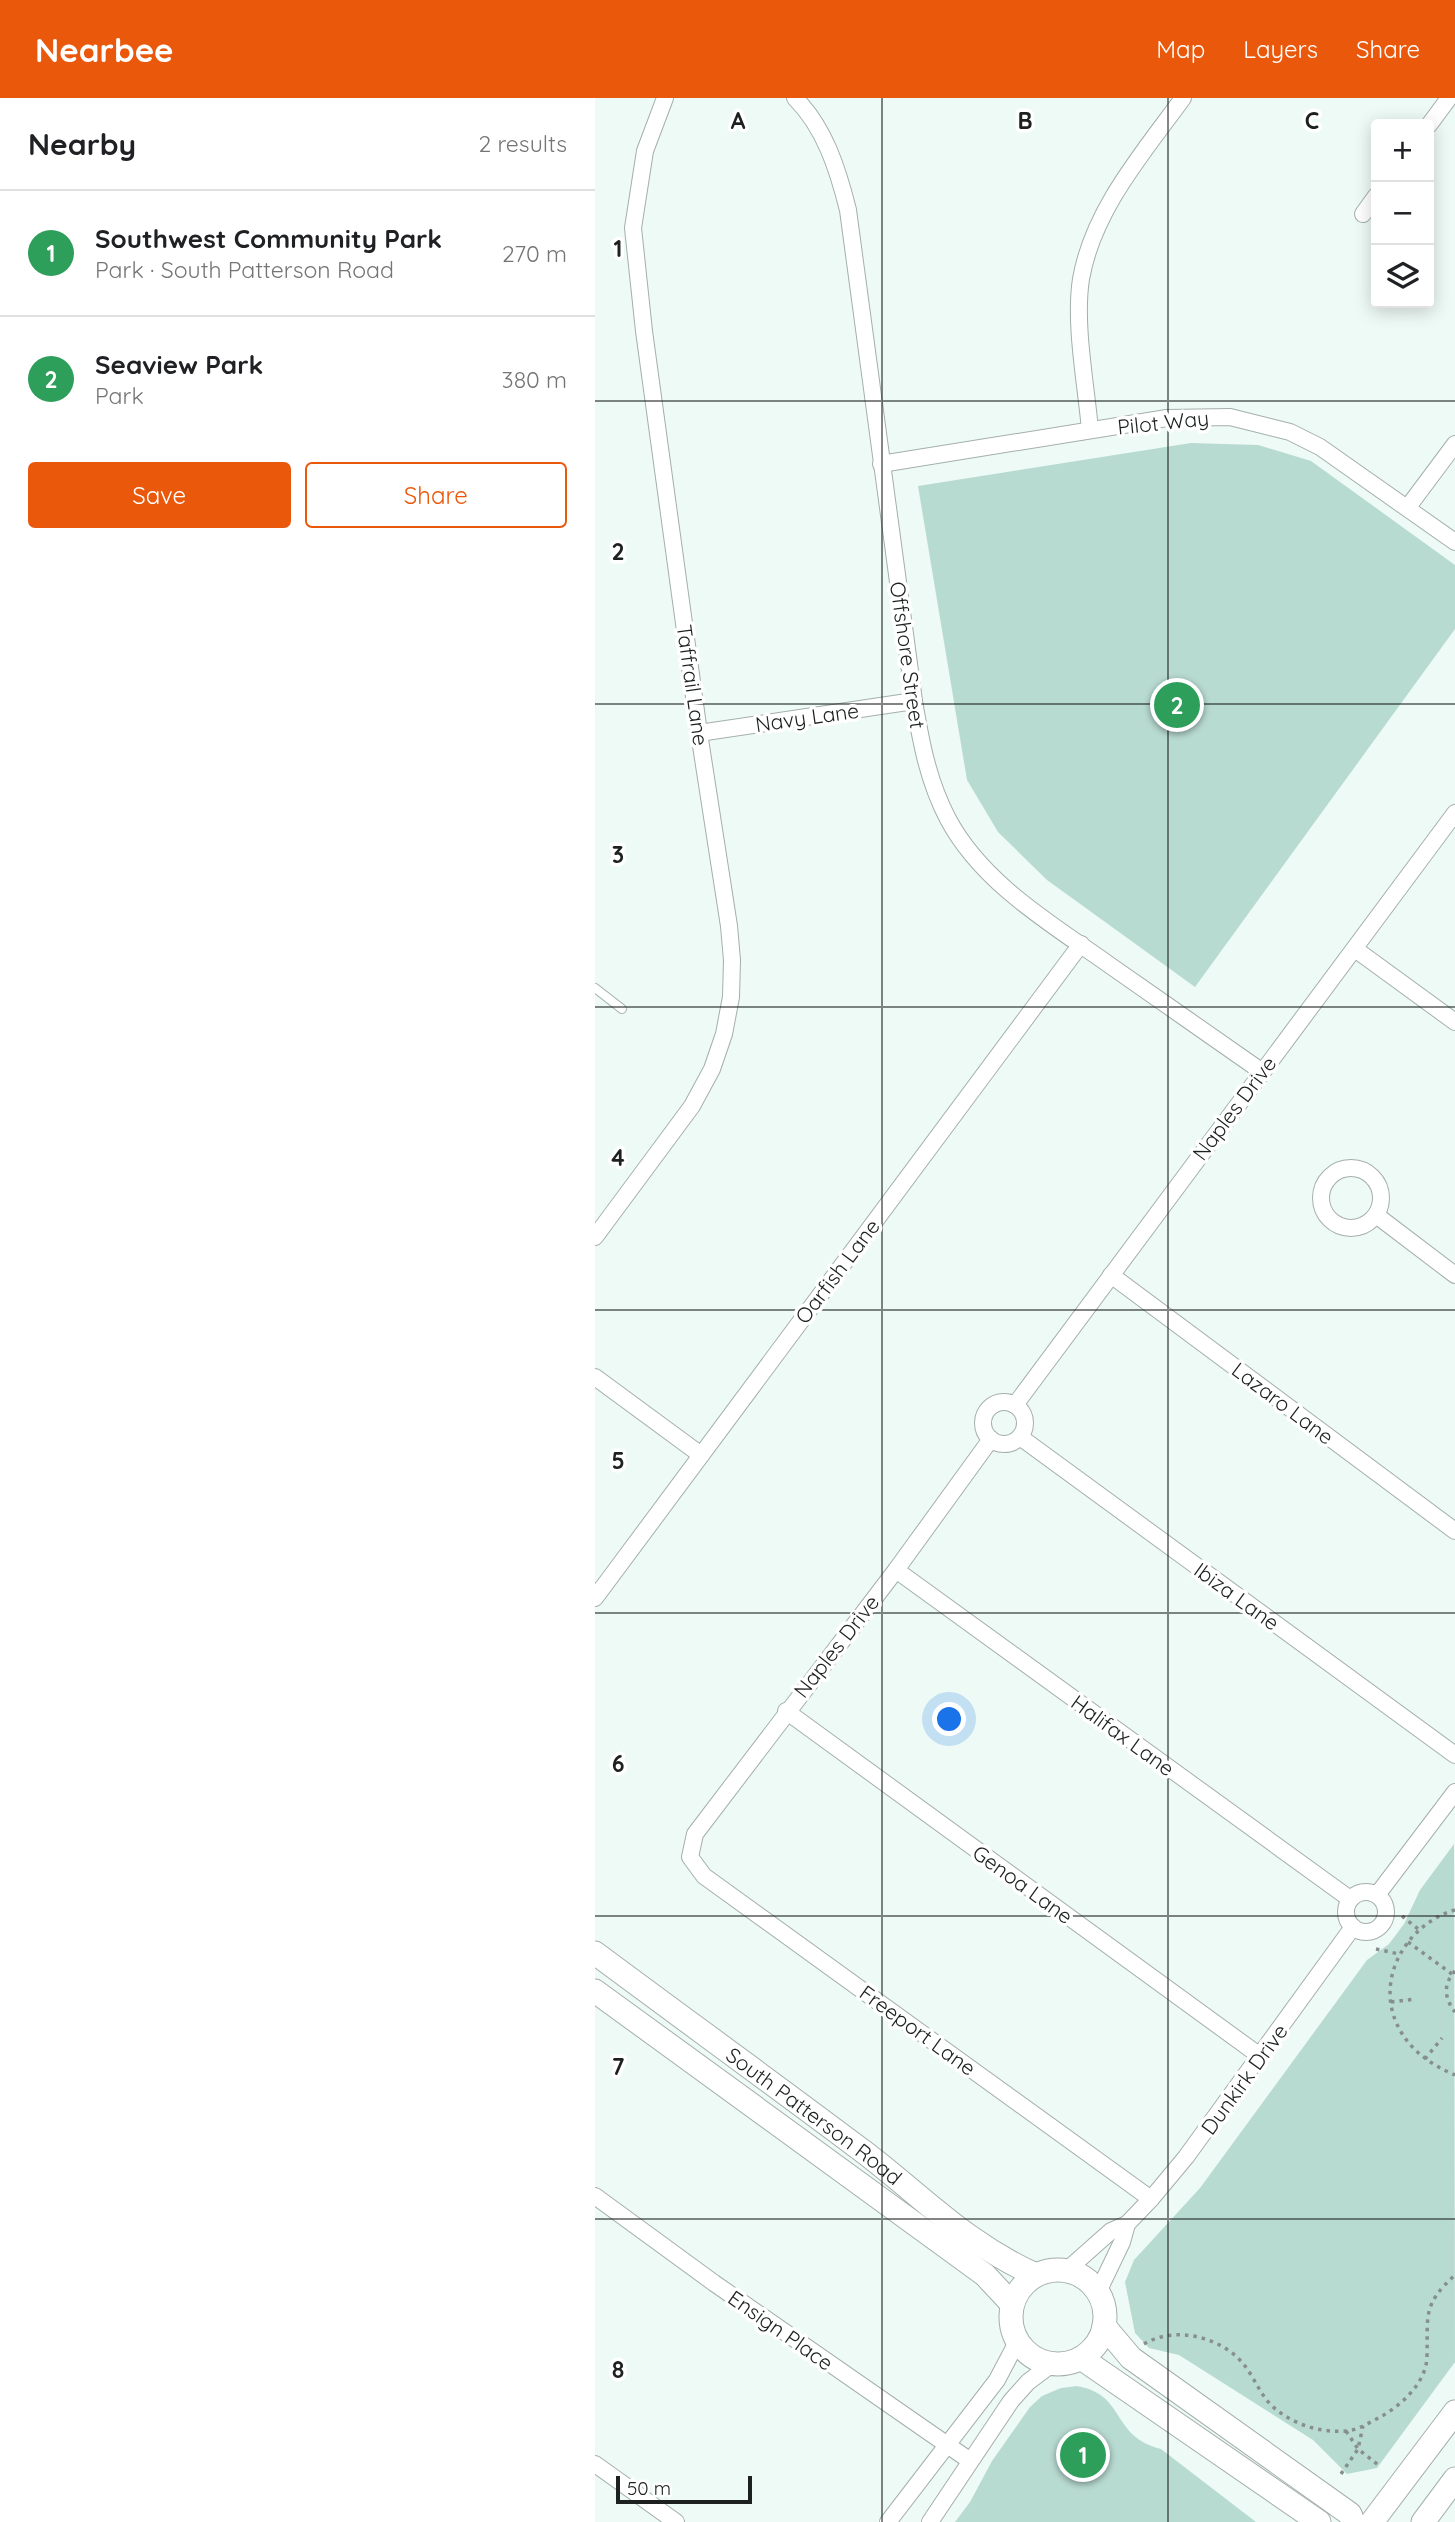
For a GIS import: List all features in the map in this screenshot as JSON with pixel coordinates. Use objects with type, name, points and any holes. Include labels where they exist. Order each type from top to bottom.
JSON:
[{"type":"street","name":"Taffrail Lane","points":[[595,1237],[692,1106],[712,1069],[724,1034],[731,997],[732,960],[644,331],[633,228],[645,150],[665,98]]},
{"type":"street","name":"Offshore Street","points":[[795,98],[824,140],[839,176],[848,210],[914,701],[923,754],[933,786],[967,848],[1010,892],[1261,1071]]},
{"type":"street","points":[[1090,430],[1081,330],[1081,281],[1091,244],[1115,195],[1137,160],[1183,98]]},
{"type":"street","points":[[1433,119],[1449,98]]},
{"type":"street","points":[[1363,214],[1371,203]]},
{"type":"street","name":"Pilot Way","points":[[881,464],[1201,415],[1258,422],[1320,447],[1455,542]]},
{"type":"street","points":[[1408,507],[1455,444]]},
{"type":"street","name":"Navy Lane","points":[[699,733],[914,701]]},
{"type":"street","name":"Naples Drive","points":[[1015,1405],[1455,813]]},
{"type":"street","name":"Oarfish Lane","points":[[595,1598],[1081,944]]},
{"type":"street","points":[[1355,949],[1455,1022]]},
{"type":"street","points":[[1376,1215],[1455,1275]]},
{"type":"street","name":"Lazaro Lane","points":[[1111,1275],[1455,1531]]},
{"type":"street","points":[[595,1377],[701,1455]]},
{"type":"street","points":[[1002,1402],[1015,1405],[1021,1410],[1025,1424],[1020,1437],[1009,1443],[991,1439],[983,1427],[985,1414],[1002,1402]]},
{"type":"street","name":"Ibiza Lane","points":[[1020,1437],[1455,1755]]},
{"type":"street","name":"Naples Drive","points":[[690,1857],[695,1834],[786,1711],[896,1570],[991,1439]]},
{"type":"street","name":"Halifax Lane","points":[[896,1570],[1350,1899]]},
{"type":"street","name":"Genoa Lane","points":[[786,1711],[1261,2056]]},
{"type":"street","points":[[1377,1895],[1455,1792]]},
{"type":"street","name":"Freeport Lane","points":[[690,1857],[704,1876],[1151,2199]]},
{"type":"street","points":[[1360,1892],[1377,1895],[1385,1905],[1382,1924],[1371,1931],[1353,1927],[1346,1910],[1350,1899],[1360,1892]]},
{"type":"street","name":"Dunkirk Drive","points":[[1067,2270],[1111,2231],[1127,2224],[1151,2199],[1261,2056],[1353,1927]]},
{"type":"street","name":"South Patterson Road","points":[[595,1953],[866,2154],[926,2206],[998,2258],[1036,2274]]},
{"type":"street","name":"South Patterson Road","points":[[595,1991],[985,2275],[1012,2304]]},
{"type":"street","name":"Ensign Place","points":[[595,2196],[969,2460]]},
{"type":"street","name":"Dunkirk Drive","points":[[1098,2292],[1122,2242],[1127,2224]]},
{"type":"street","points":[[1067,2270],[1090,2282],[1098,2292],[1103,2303],[1104,2326],[1100,2339],[1081,2358],[1052,2364],[1026,2353],[1017,2342],[1010,2317],[1012,2304],[1017,2292],[1036,2274],[1067,2270]]},
{"type":"street","points":[[1104,2326],[1131,2358],[1350,2514],[1353,2522]]},
{"type":"street","points":[[888,2522],[997,2380],[1017,2342]]},
{"type":"street","points":[[1081,2358],[1318,2522]]},
{"type":"street","points":[[930,2522],[969,2460],[1016,2395],[1052,2364]]},
{"type":"street","points":[[1372,2522],[1455,2412]]},
{"type":"street","points":[[595,2464],[676,2522]]},
{"type":"street","points":[[1423,2522],[1455,2479]]},
{"type":"street","points":[[1284,2498],[1294,2522]]},
{"type":"lane","points":[[595,988],[622,1009]]},
{"type":"path","points":[[1455,1910],[1418,1929],[1399,1954],[1392,1974],[1391,2002],[1396,2021],[1408,2042],[1425,2060],[1455,2075]]},
{"type":"path","points":[[1402,1916],[1418,1929]]},
{"type":"path","points":[[1408,1942],[1453,1972],[1446,1993],[1455,2012]]},
{"type":"path","points":[[1376,1949],[1399,1954]]},
{"type":"path","points":[[1391,2002],[1416,1999]]},
{"type":"path","points":[[1425,2060],[1442,2038]]},
{"type":"path","points":[[1140,2348],[1151,2340],[1177,2334],[1209,2340],[1242,2362],[1267,2400],[1286,2416],[1313,2428],[1346,2431],[1363,2426],[1401,2403],[1414,2388],[1427,2358],[1425,2340],[1431,2304],[1439,2290],[1455,2275]]},
{"type":"path","points":[[1341,2474],[1358,2449],[1363,2426]]},
{"type":"path","points":[[1346,2431],[1358,2449],[1381,2467]]},
{"type":"green space","points":[[1191,443],[1258,445],[1311,461],[1455,565],[1455,629],[1195,987],[1047,880],[998,832],[967,780],[918,486]]},
{"type":"green space","points":[[1454,1844],[1455,2362],[1377,2468],[1347,2474],[1313,2440],[1179,2355],[1149,2348],[1135,2333],[1125,2282],[1134,2260],[1200,2188],[1367,1960],[1389,1944],[1404,1924],[1420,1890]]},
{"type":"green space","points":[[1077,2386],[1104,2398],[1133,2435],[1161,2449],[1256,2522],[955,2522],[970,2502],[992,2461],[1030,2407],[1042,2396],[1061,2388]]},
{"type":"place","name":"Seaview Park","points":[[1177,705]]},
{"type":"place","name":"Southwest Community Park","points":[[1083,2455]]}]
